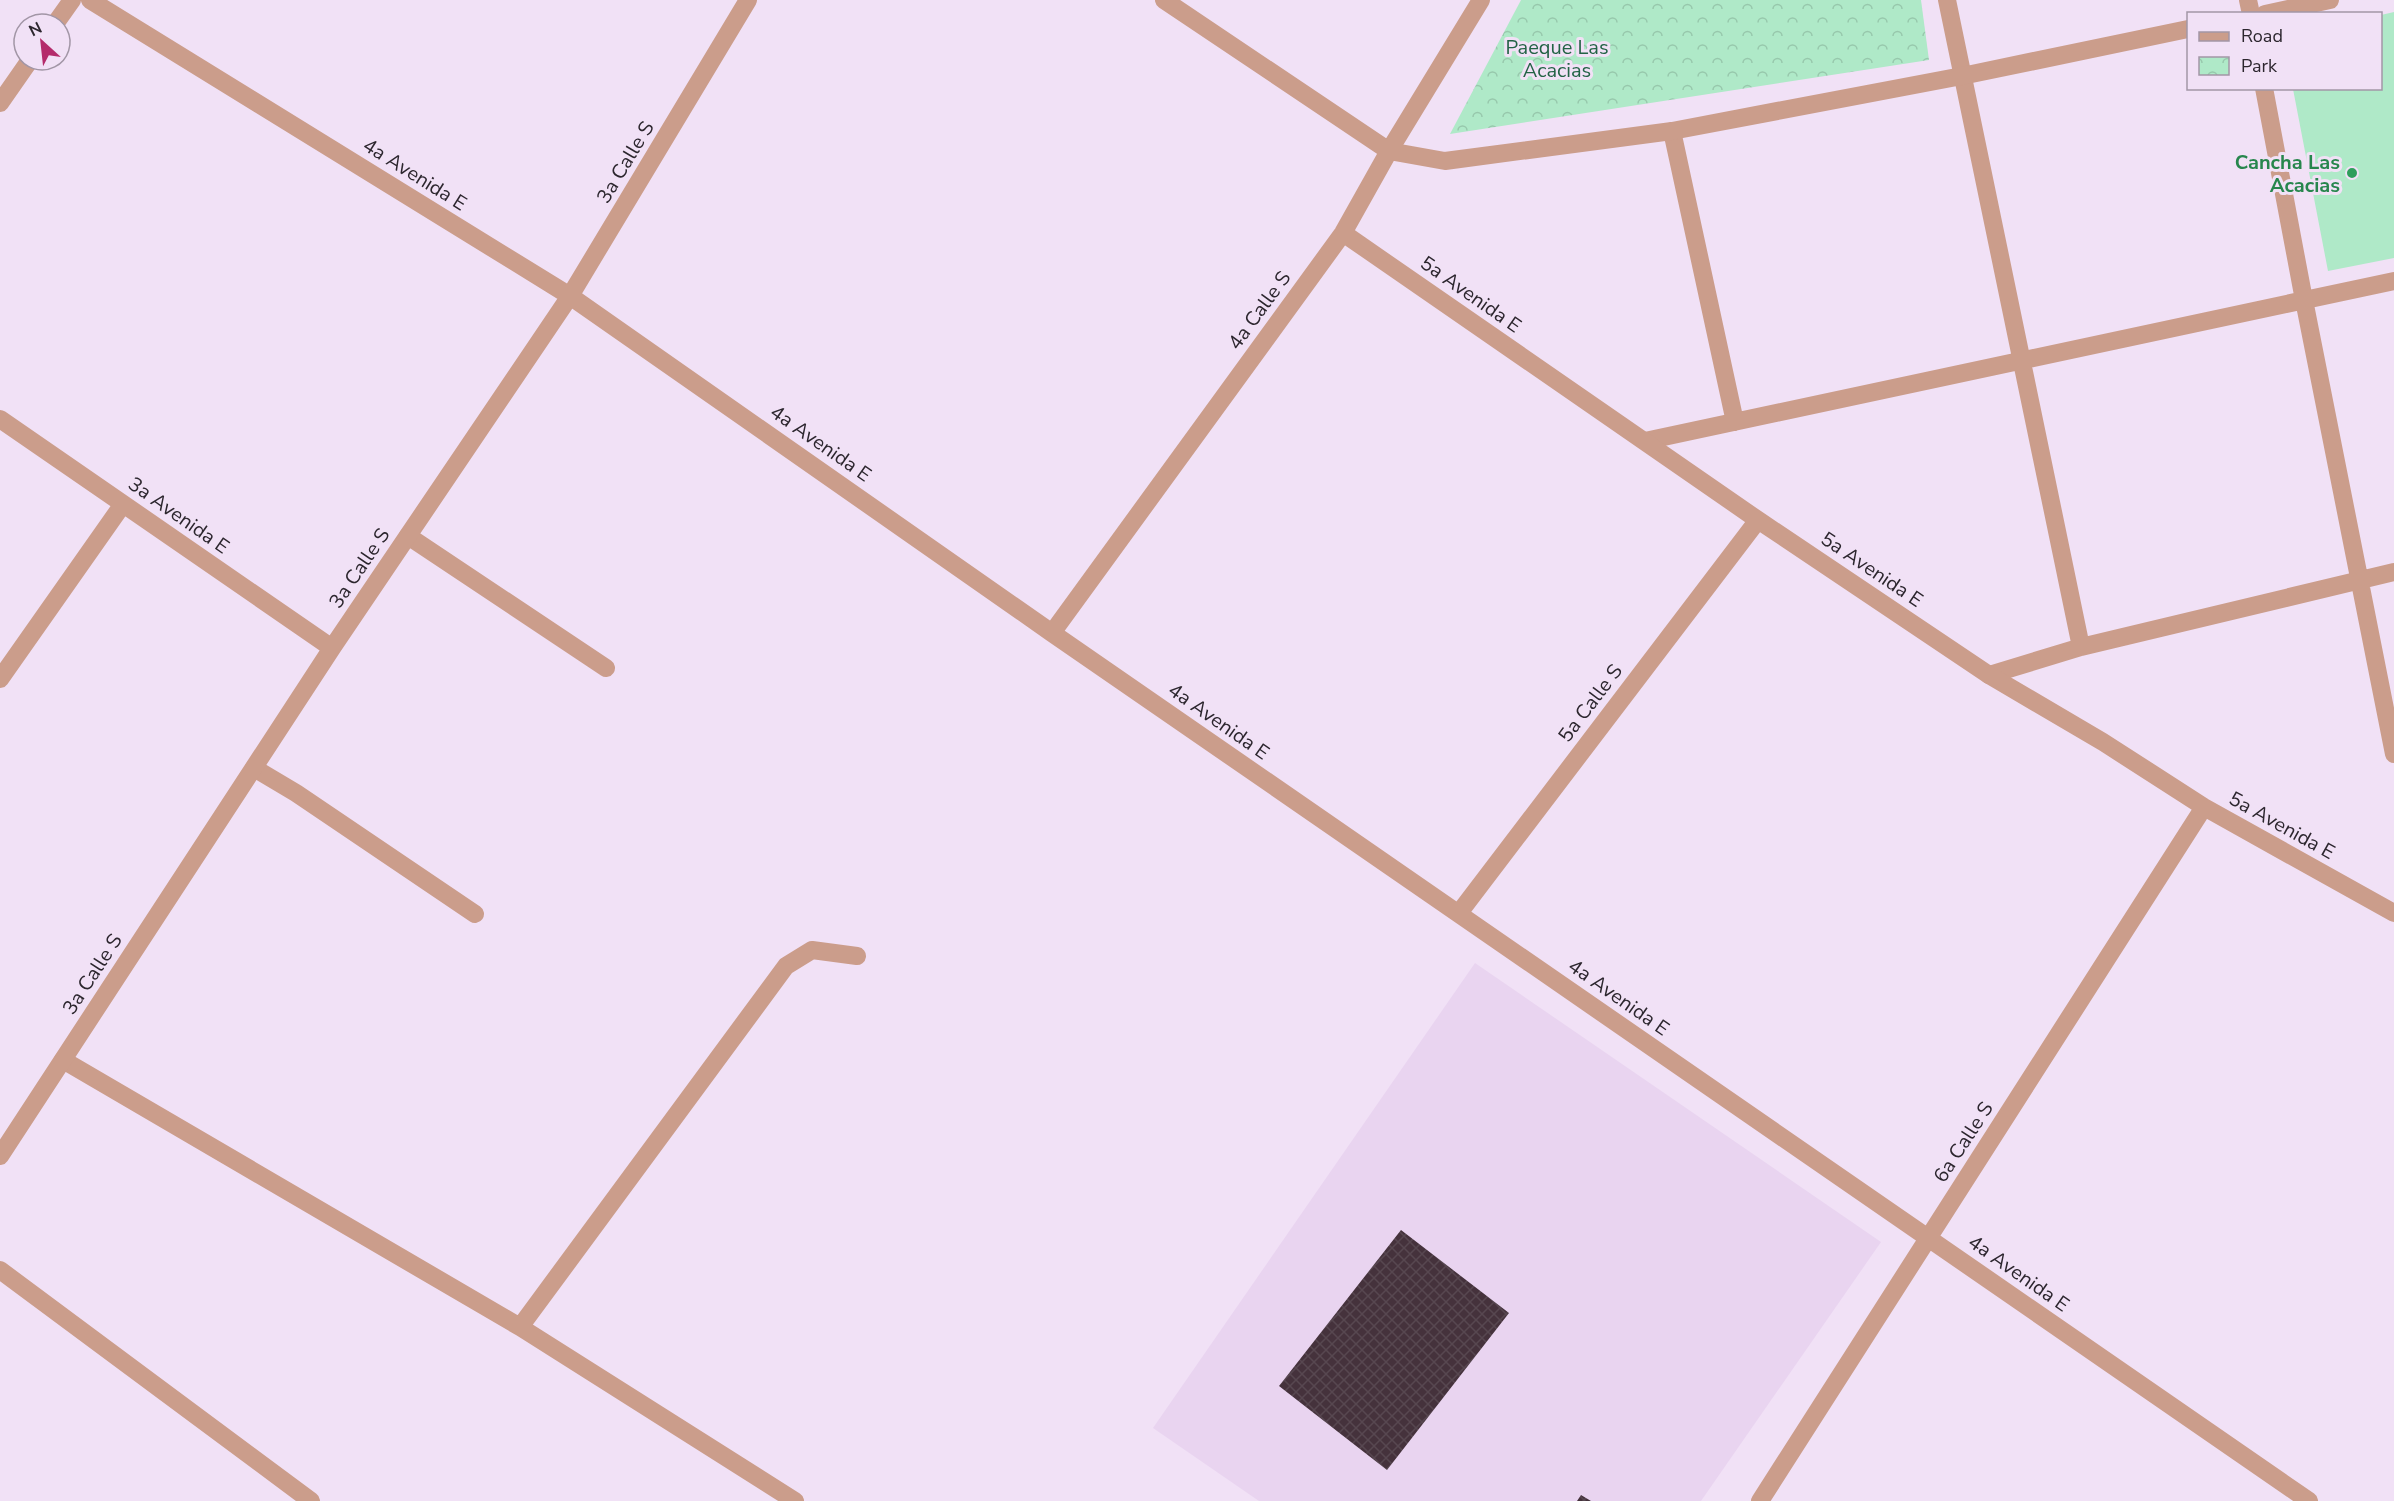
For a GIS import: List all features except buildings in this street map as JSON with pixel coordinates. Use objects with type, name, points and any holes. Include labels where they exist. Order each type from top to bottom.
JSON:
[{"type":"street","name":"4a Avenida E","points":[[90,0],[570,296],[1052,633],[2309,1501]]},
{"type":"street","name":"3a Calle S","points":[[0,1156],[332,648],[570,296],[748,0]]},
{"type":"street","points":[[1164,0],[1389,151],[1445,160],[1672,131],[1962,76],[2187,29]]},
{"type":"street","name":"4a Calle S","points":[[1052,633],[1343,233],[1389,151],[1481,0]]},
{"type":"street","points":[[1947,0],[2020,361],[2082,647]]},
{"type":"street","points":[[2274,12],[2330,0]]},
{"type":"street","points":[[0,103],[22,72]]},
{"type":"street","points":[[2265,90],[2304,300],[2394,754]]},
{"type":"street","points":[[1672,131],[1735,422]]},
{"type":"street","name":"5a Avenida E","points":[[1343,233],[1758,520],[1989,675],[2103,742],[2204,807],[2394,913]]},
{"type":"street","points":[[1645,441],[2394,281]]},
{"type":"street","name":"3a Avenida E","points":[[0,419],[332,648]]},
{"type":"street","points":[[0,679],[123,504]]},
{"type":"street","name":"5a Calle S","points":[[1459,914],[1758,520]]},
{"type":"street","points":[[408,536],[606,668]]},
{"type":"street","points":[[1989,675],[2082,647],[2394,572]]},
{"type":"street","points":[[254,768],[296,793],[475,914]]},
{"type":"street","name":"6a Calle S","points":[[1760,1501],[2204,807]]},
{"type":"street","points":[[520,1327],[786,966],[812,950],[857,956]]},
{"type":"street","points":[[63,1060],[520,1327],[795,1501]]},
{"type":"street","points":[[0,1270],[311,1501]]},
{"type":"shaded area","points":[[1475,963],[1881,1242],[1701,1501],[1259,1501],[1153,1428]]},
{"type":"green space","name":"Paeque Las Acacias","points":[[1521,0],[1921,0],[1929,60],[1450,134]]},
{"type":"green space","name":"Cancha Las Acacias","points":[[2394,12],[2394,258],[2328,271],[2293,90],[2382,90],[2382,15]]},
{"type":"place","name":"Cancha Las Acacias","points":[[2352,173]]}]
